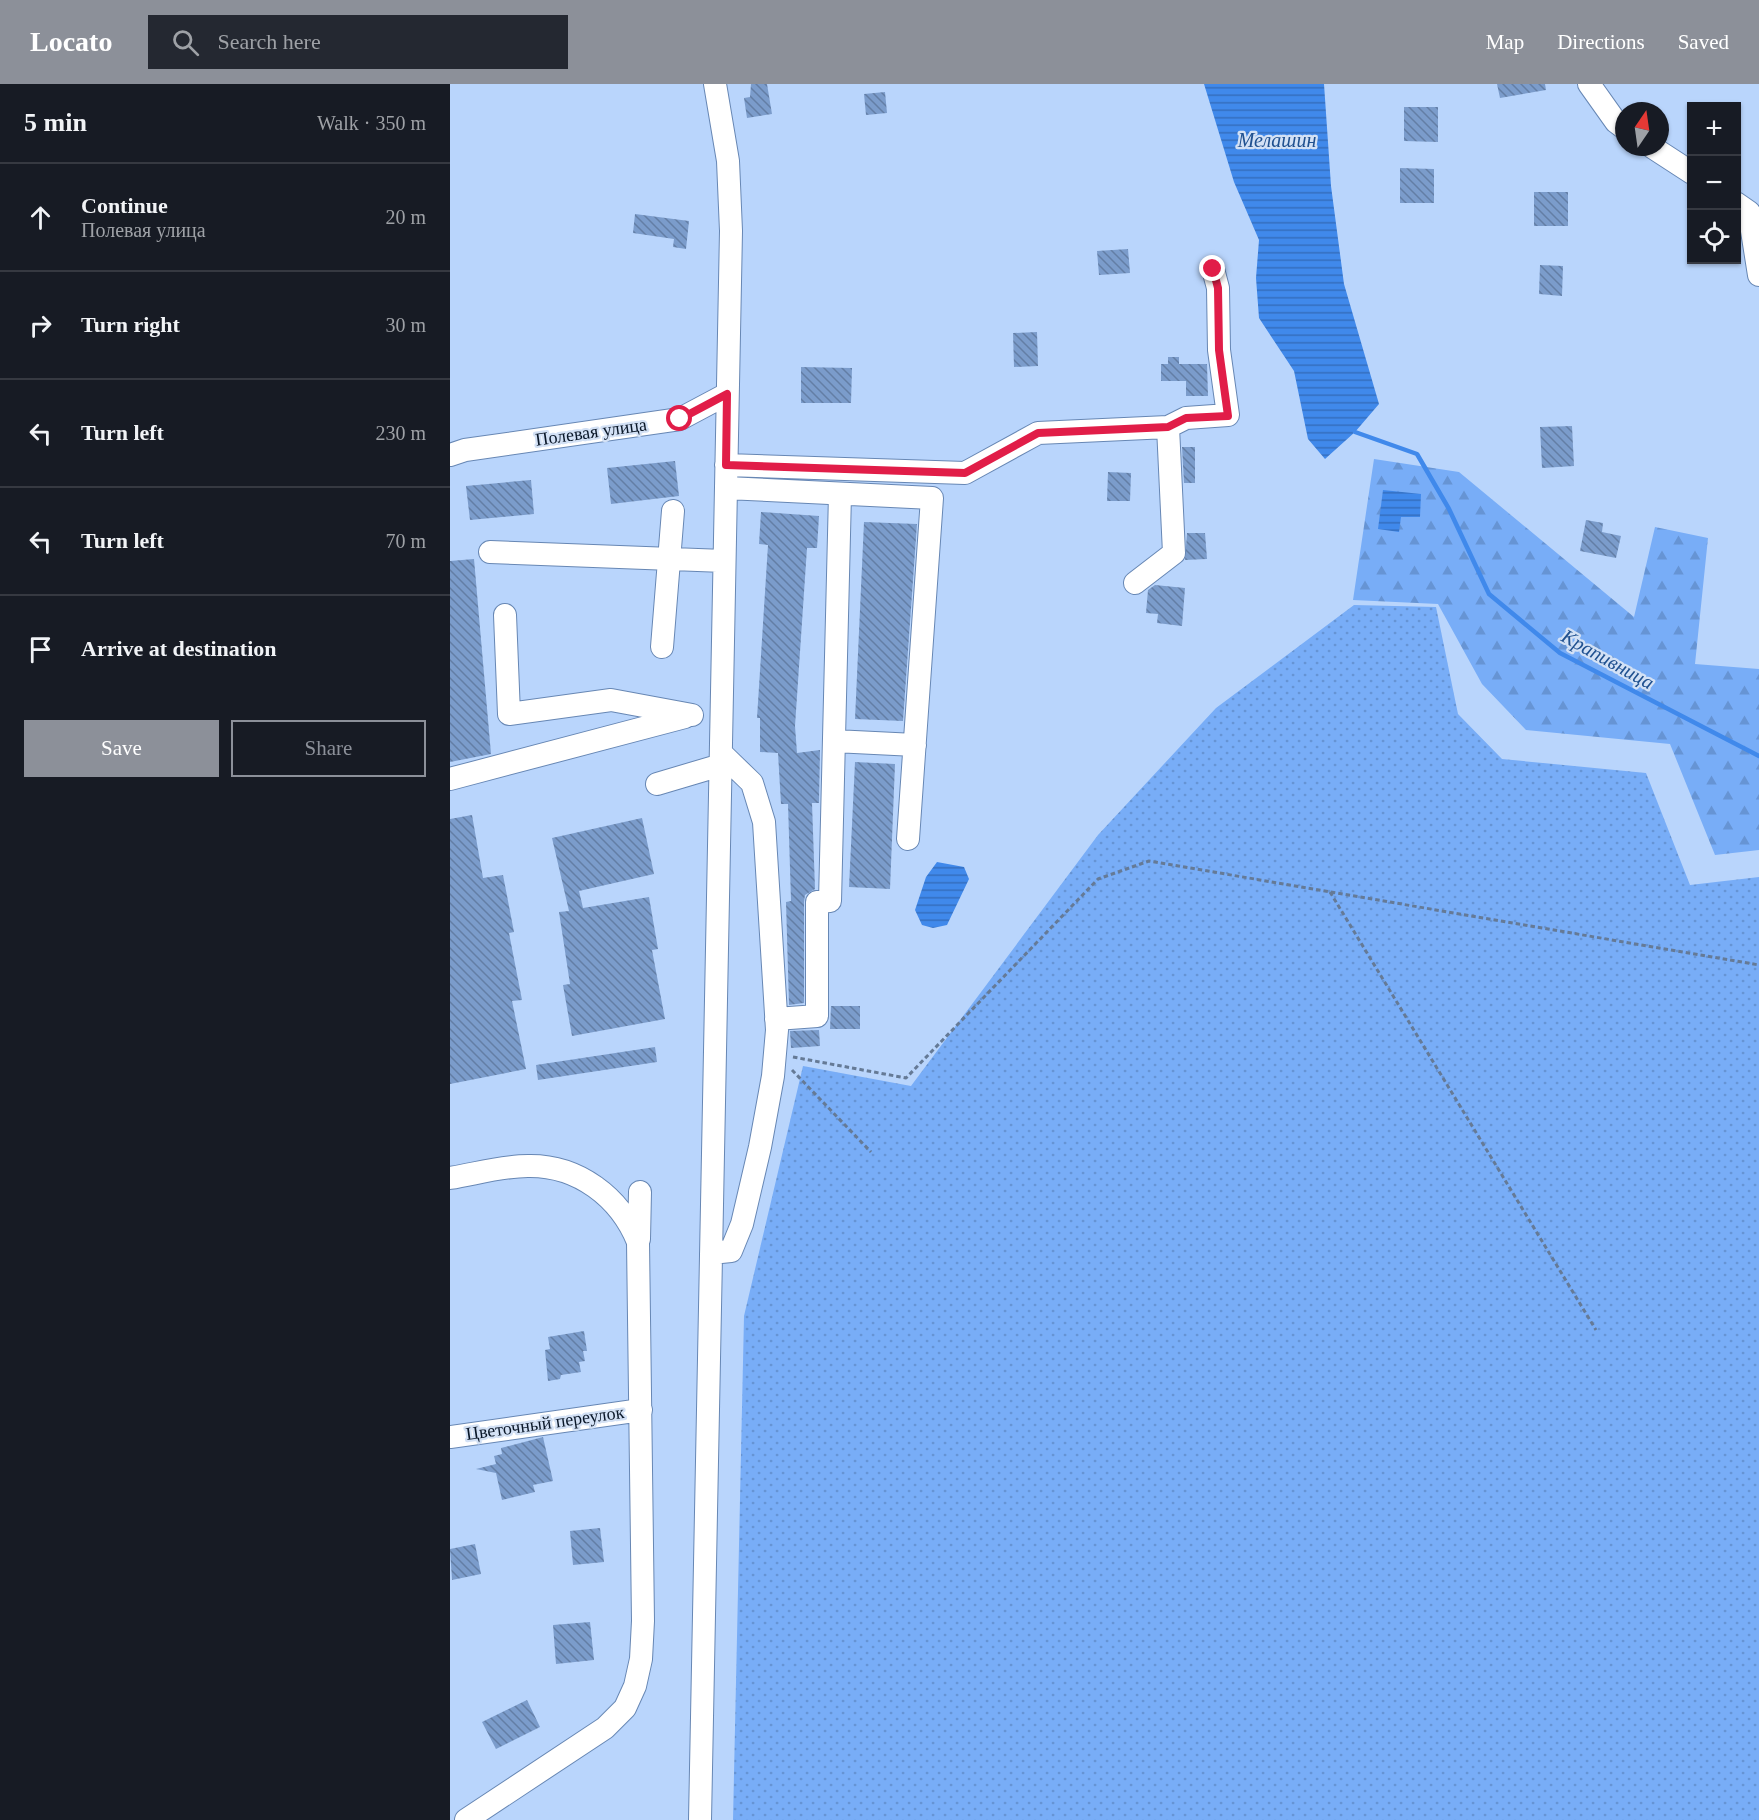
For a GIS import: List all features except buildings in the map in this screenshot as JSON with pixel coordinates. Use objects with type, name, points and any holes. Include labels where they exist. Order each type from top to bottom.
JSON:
[{"type":"street","points":[[700,1820],[731,231],[728,161],[715,84]]},
{"type":"street","points":[[1589,84],[1615,121]]},
{"type":"street","points":[[1666,156],[1687,170]]},
{"type":"street","points":[[1741,206],[1749,212],[1759,275]]},
{"type":"street","points":[[726,465],[965,473],[1038,433],[1168,427],[1186,418],[1228,416],[1219,350],[1218,288],[1213,269]]},
{"type":"street","name":"Полевая улица","points":[[450,455],[465,450],[680,419],[727,394]]},
{"type":"street","points":[[1135,583],[1174,553],[1168,427]]},
{"type":"street","points":[[726,488],[932,498],[908,839]]},
{"type":"street","points":[[776,1019],[817,1016],[817,902],[830,901],[840,494]]},
{"type":"street","points":[[662,647],[673,511]]},
{"type":"street","points":[[490,552],[724,561]]},
{"type":"street","points":[[505,615],[509,714],[611,700],[692,715]]},
{"type":"street","points":[[450,779],[722,707]]},
{"type":"street","points":[[834,741],[915,745]]},
{"type":"street","points":[[657,784],[721,759]]},
{"type":"street","points":[[711,1252],[731,1251],[742,1224],[760,1147],[775,1054],[776,1019],[764,822],[752,783],[721,759]]},
{"type":"street","points":[[450,1178],[525,1166],[557,1168],[593,1184],[608,1197],[622,1212],[639,1242]]},
{"type":"street","points":[[466,1820],[605,1728],[625,1708],[635,1686],[641,1659],[643,1621],[640,1192]]},
{"type":"street","name":"Цветочный переулок","points":[[450,1437],[641,1410]]},
{"type":"street","points":[[450,1815],[455,1820]]},
{"type":"path","points":[[775,1054],[906,1078],[1098,879],[1149,861],[1759,965]]},
{"type":"path","points":[[1330,892],[1596,1330]]},
{"type":"path","points":[[775,1054],[871,1152]]},
{"type":"green space","points":[[1374,459],[1459,472],[1634,617],[1655,527],[1708,538],[1695,664],[1759,669],[1759,850],[1715,855],[1670,744],[1526,730],[1482,684],[1438,604],[1353,600]]},
{"type":"green space","points":[[1354,605],[1436,607],[1458,714],[1502,759],[1646,773],[1690,885],[1759,877],[1759,1820],[733,1820],[744,1316],[803,1066],[911,1086],[1098,835],[1216,708]]},
{"type":"water","name":"Мелашин","points":[[1204,84],[1324,84],[1331,186],[1344,284],[1379,404],[1355,432],[1325,459],[1308,439],[1294,371],[1259,318],[1256,278],[1259,240],[1234,182]]},
{"type":"water","points":[[1383,490],[1421,494],[1420,517],[1401,517],[1399,532],[1378,529]]},
{"type":"water","points":[[937,862],[964,867],[969,879],[947,925],[933,928],[922,925],[915,910],[926,877]]},
{"type":"waterway","name":"Крапивница","points":[[1355,432],[1417,454],[1449,509],[1489,594],[1560,653],[1759,756]]},
{"type":"route","points":[[680,419],[727,394],[726,465],[965,473],[1038,433],[1168,427],[1186,418],[1228,416],[1219,350],[1218,288],[1213,269]]}]
